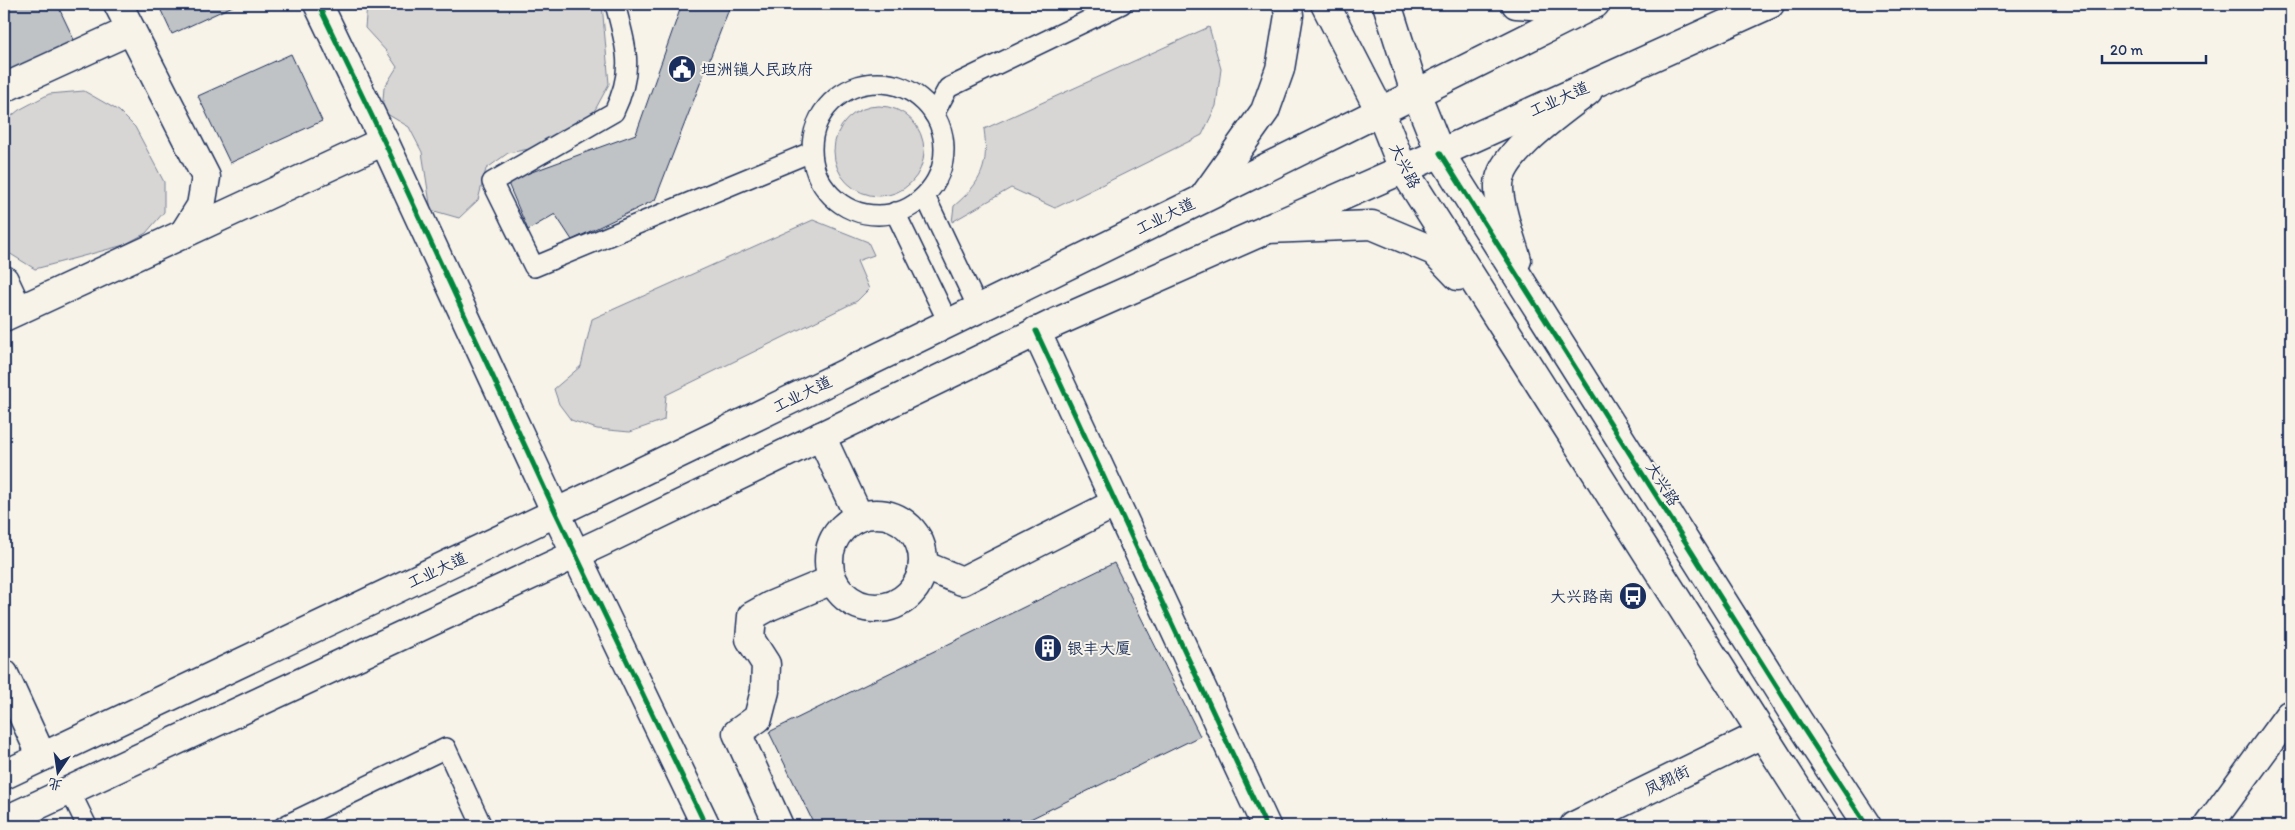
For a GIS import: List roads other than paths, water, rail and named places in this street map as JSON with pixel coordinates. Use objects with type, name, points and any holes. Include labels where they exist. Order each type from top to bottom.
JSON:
[{"type":"street","points":[[118,4],[206,177],[202,206],[184,233]]},
{"type":"street","points":[[318,4],[384,141],[556,513],[706,826]]},
{"type":"street","points":[[1203,198],[1265,111],[1280,69],[1289,15],[1287,4]]},
{"type":"street","name":"大兴路","points":[[1325,4],[1380,111],[1403,169],[1760,735],[1820,826]]},
{"type":"street","name":"大兴路","points":[[1387,4],[1416,94],[1440,153],[1793,713],[1867,826]]},
{"type":"street","points":[[1516,4],[1564,7],[1574,4]]},
{"type":"street","name":"工业大道","points":[[4,775],[556,513],[1416,94],[1595,4]]},
{"type":"street","name":"工业大道","points":[[4,822],[576,554],[1036,331],[1440,153],[1770,4]]},
{"type":"street","points":[[4,88],[131,30]]},
{"type":"street","points":[[1523,286],[1502,206],[1499,184],[1506,165],[1522,144],[1602,79]]},
{"type":"street","points":[[4,280],[11,313],[384,141]]},
{"type":"street","name":"工业大道","points":[[1267,229],[1372,225],[1434,251],[1496,315]]},
{"type":"street","points":[[1036,331],[1266,826]]},
{"type":"street","points":[[821,436],[859,517]]},
{"type":"street","points":[[923,566],[962,581],[1116,503]]},
{"type":"street","points":[[874,514],[890,516],[904,523],[915,535],[922,549],[923,566],[919,581],[910,594],[897,604],[882,608],[867,607],[852,602],[840,592],[832,580],[829,565],[830,550],[836,536],[846,525],[859,517],[874,514]]},
{"type":"street","points":[[779,826],[737,733],[758,718],[765,691],[766,664],[750,639],[752,616],[770,606],[832,580]]},
{"type":"street","points":[[4,674],[42,757]]},
{"type":"street","points":[[2208,826],[2289,715],[2291,721]]},
{"type":"street","name":"凤翔街","points":[[1574,826],[1760,735]]},
{"type":"lane","points":[[615,4],[628,55],[623,92],[614,112],[492,182],[534,267],[811,152]]},
{"type":"lane","points":[[934,114],[948,88],[1122,4]]},
{"type":"lane","points":[[879,82],[900,87],[920,98],[934,114],[943,134],[944,157],[938,178],[925,196],[907,208],[886,215],[865,214],[844,206],[824,186],[816,174],[811,152],[814,131],[823,112],[838,96],[857,86],[879,82]]},
{"type":"lane","points":[[925,196],[978,308]]},
{"type":"lane","points":[[895,212],[948,322]]},
{"type":"lane","points":[[284,826],[446,748],[482,826]]},
{"type":"lane","points":[[70,791],[87,826]]},
{"type":"place","name":"坦洲镇人民政府","points":[[682,69]]},
{"type":"place","name":"大兴路南","points":[[1633,596]]},
{"type":"place","name":"银丰大厦","points":[[1048,648]]}]
